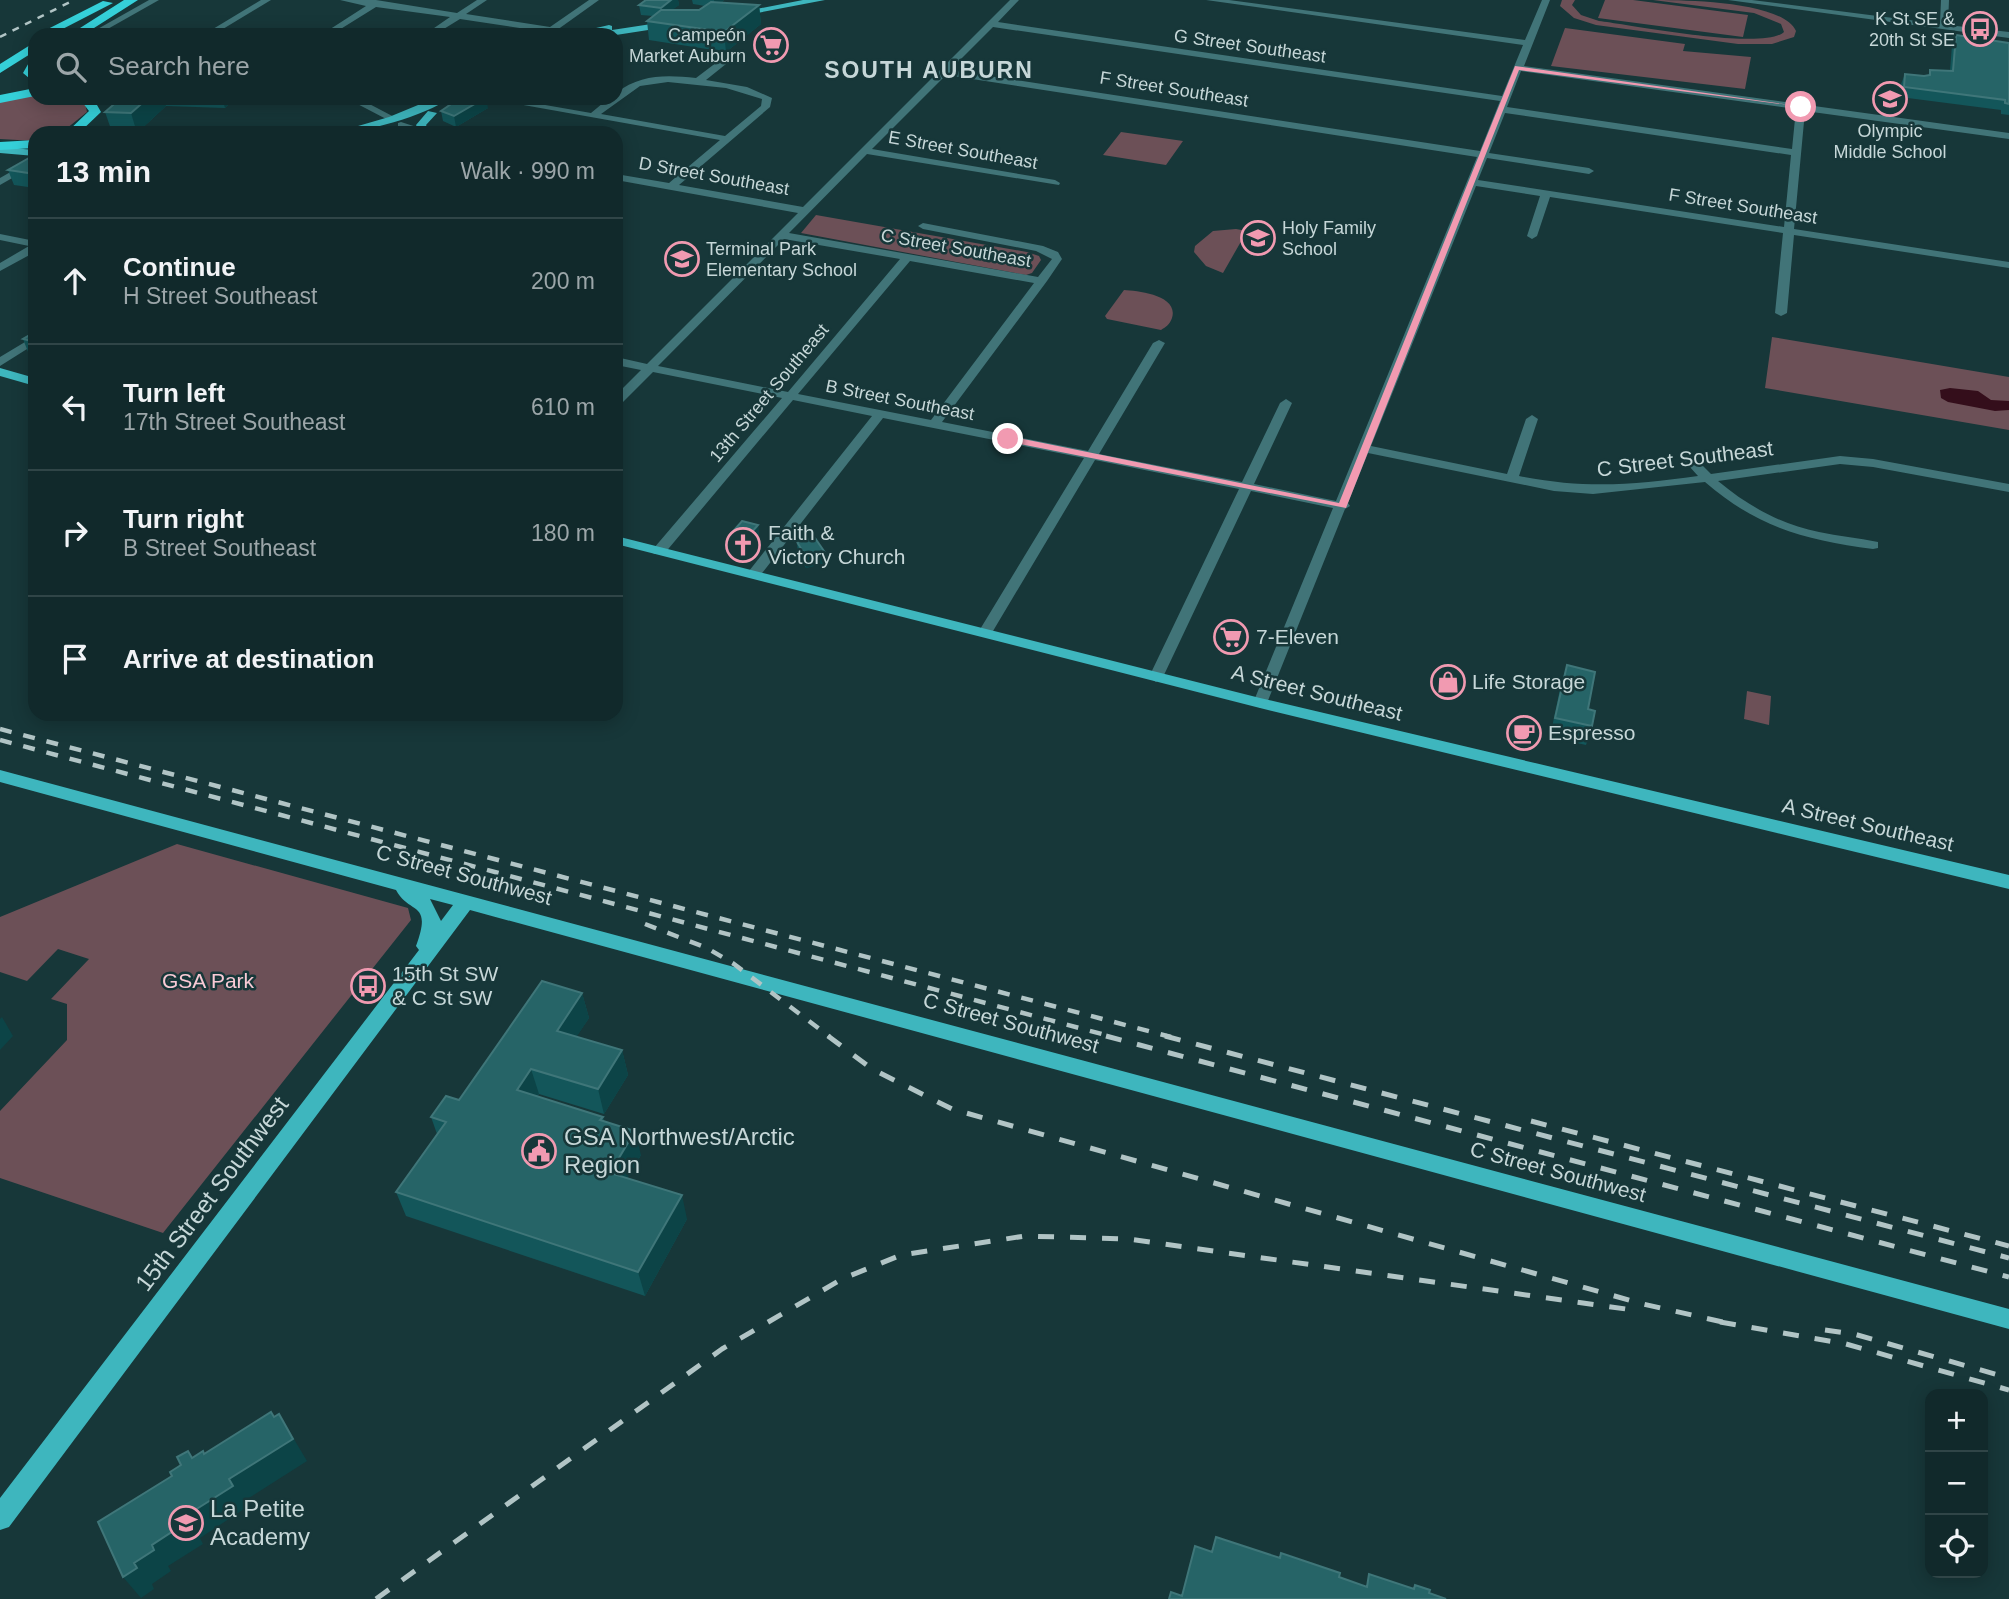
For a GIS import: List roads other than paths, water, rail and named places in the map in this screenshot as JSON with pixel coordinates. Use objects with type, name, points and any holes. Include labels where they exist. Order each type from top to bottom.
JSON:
[{"type":"highway","points":[[78,28],[125,0]]},
{"type":"highway","points":[[86,28],[132,0]]},
{"type":"highway","points":[[56,28],[110,1]]},
{"type":"highway","points":[[65,28],[110,1]]},
{"type":"highway","points":[[0,58],[28,43]]},
{"type":"highway","points":[[0,69],[28,51]]},
{"type":"highway","points":[[0,76],[28,58]]},
{"type":"highway","points":[[0,99],[28,93]]},
{"type":"highway","points":[[83,126],[95,108],[92,105]]},
{"type":"highway","points":[[86,126],[106,114],[107,105]]},
{"type":"highway","points":[[0,148],[28,145]]},
{"type":"main road","points":[[725,14],[820,0]]},
{"type":"main road","points":[[623,28],[682,20],[623,31]]},
{"type":"main road","points":[[388,126],[438,105]]},
{"type":"main road","points":[[422,126],[432,113],[443,105]]},
{"type":"main road","points":[[384,126],[432,113]]},
{"type":"main road","points":[[376,126],[397,122]]},
{"type":"main road","points":[[0,148],[28,152]]},
{"type":"main road","points":[[0,372],[28,380]]},
{"type":"main road","name":"A Street Southeast","points":[[623,542],[986,631],[1260,703],[2009,882]]},
{"type":"main road","name":"C Street Southwest","points":[[0,776],[2009,1319]]},
{"type":"main road","points":[[389,880],[420,899],[432,916],[430,937],[418,965]]},
{"type":"main road","name":"15th Street Southwest","points":[[0,1518],[466,901]]},
{"type":"street","points":[[104,28],[155,0]]},
{"type":"street","points":[[219,28],[267,0]]},
{"type":"street","points":[[344,0],[378,2],[545,28]]},
{"type":"street","points":[[439,28],[483,0]]},
{"type":"street","points":[[554,28],[596,0]]},
{"type":"street","points":[[623,395],[1015,0]]},
{"type":"street","points":[[1210,0],[1527,43]]},
{"type":"street","points":[[1260,703],[1343,506],[1502,104],[1546,0]]},
{"type":"street","points":[[1732,0],[1808,5],[2009,35]]},
{"type":"street","points":[[1944,27],[1945,0]]},
{"type":"street","points":[[336,28],[378,2]]},
{"type":"street","name":"G Street Southeast","points":[[991,24],[1796,153]]},
{"type":"street","points":[[697,82],[728,58]]},
{"type":"street","points":[[1517,68],[2009,136]]},
{"type":"street","name":"F Street Southeast","points":[[944,72],[1589,171]]},
{"type":"street","points":[[623,93],[635,84],[651,78],[670,77],[766,97],[767,105],[672,186]]},
{"type":"street","points":[[363,105],[408,126]]},
{"type":"street","points":[[529,105],[728,139]]},
{"type":"street","points":[[593,116],[607,105]]},
{"type":"street","points":[[1781,313],[1801,107]]},
{"type":"street","name":"E Street Southeast","points":[[866,151],[1055,183]]},
{"type":"street","points":[[0,181],[28,165]]},
{"type":"street","name":"D Street Southeast","points":[[623,178],[806,211]]},
{"type":"street","name":"F Street Southeast","points":[[1472,182],[2009,265]]},
{"type":"street","points":[[1532,236],[1546,193]]},
{"type":"street","points":[[923,226],[1045,250],[1056,257],[1053,268],[934,424]]},
{"type":"street","name":"C Street Southeast","points":[[782,235],[1042,281]]},
{"type":"street","points":[[0,237],[28,243]]},
{"type":"street","points":[[0,268],[28,250]]},
{"type":"street","name":"13th Street Southeast","points":[[659,551],[906,258]]},
{"type":"street","points":[[986,631],[1159,343]]},
{"type":"street","points":[[0,362],[28,344]]},
{"type":"street","name":"B Street Southeast","points":[[623,363],[1343,506]]},
{"type":"street","points":[[1156,677],[1286,403]]},
{"type":"street","points":[[754,574],[881,413]]},
{"type":"street","points":[[1512,478],[1532,419]]},
{"type":"street","name":"C Street Southeast","points":[[1366,449],[1512,478],[1593,490],[1632,489],[1852,461],[2009,488]]},
{"type":"street","points":[[1686,456],[1732,501],[1772,524],[1812,536],[1873,545]]},
{"type":"railway","points":[[0,37],[74,0]]},
{"type":"railway","points":[[0,729],[1171,1037]]},
{"type":"railway","points":[[0,740],[1113,1037]]},
{"type":"railway","points":[[645,924],[707,948],[734,964],[830,1037]]},
{"type":"railway","points":[[828,1036],[872,1069],[952,1109],[1643,1304],[1727,1323]]},
{"type":"railway","points":[[1106,1036],[2009,1277]]},
{"type":"railway","points":[[1165,1036],[2009,1258]]},
{"type":"railway","points":[[1531,1121],[2009,1246]]},
{"type":"railway","points":[[376,1599],[722,1349],[842,1279],[901,1255],[1025,1236],[1128,1239],[1633,1310]]},
{"type":"railway","points":[[1720,1322],[1846,1344],[2009,1390]]},
{"type":"railway","points":[[1825,1330],[1854,1334],[2009,1378]]},
{"type":"place","name":"K St SE & 20th St SE","points":[[1980,29]]},
{"type":"place","name":"Campeón Market Auburn","points":[[771,45]]},
{"type":"place","name":"Olympic Middle School","points":[[1890,99]]},
{"type":"place","name":"Holy Family School","points":[[1258,238]]},
{"type":"place","name":"Terminal Park Elementary School","points":[[682,259]]},
{"type":"place","name":"Faith & Victory Church","points":[[743,545]]},
{"type":"place","name":"7-Eleven","points":[[1231,637]]},
{"type":"place","name":"Life Storage","points":[[1448,682]]},
{"type":"place","name":"Espresso","points":[[1524,733]]},
{"type":"place","name":"15th St SW & C St SW","points":[[368,986]]},
{"type":"place","name":"GSA Northwest/Arctic Region","points":[[539,1151]]},
{"type":"place","name":"La Petite Academy","points":[[186,1523]]},
{"type":"district","name":"SOUTH AUBURN","points":[[929,70]]},
{"type":"park label","name":"GSA Park","points":[[208,981]]}]
